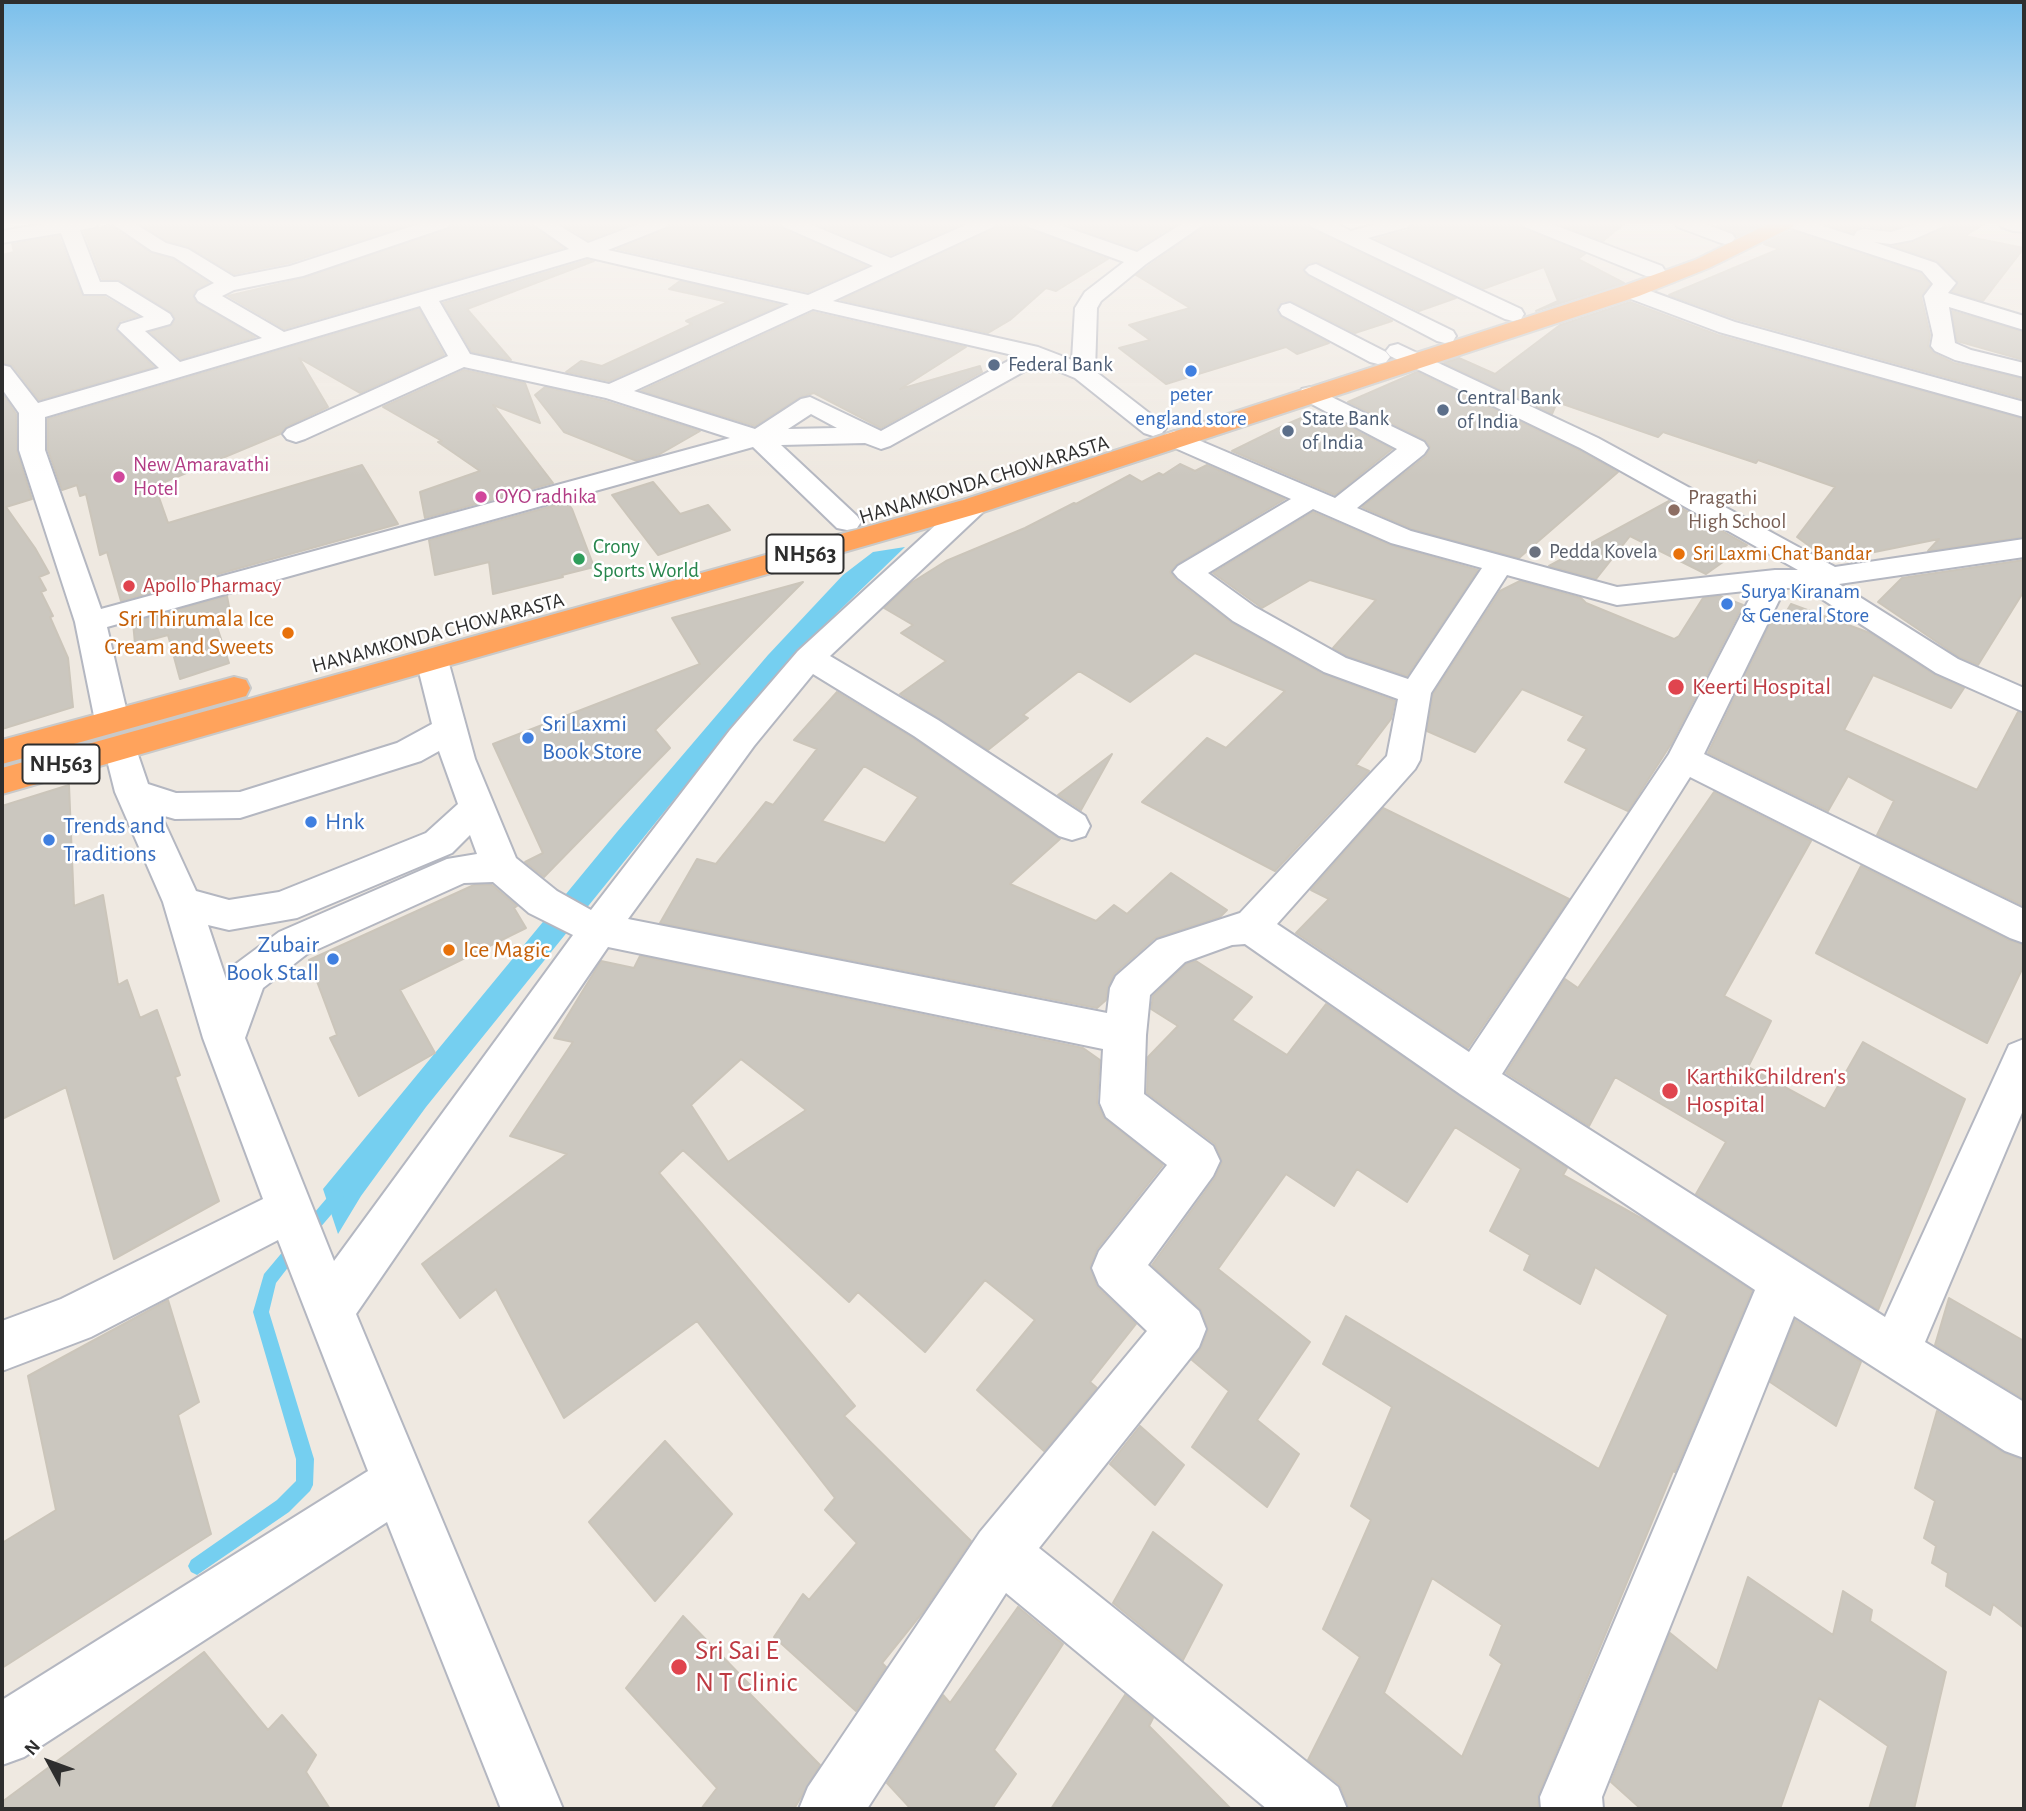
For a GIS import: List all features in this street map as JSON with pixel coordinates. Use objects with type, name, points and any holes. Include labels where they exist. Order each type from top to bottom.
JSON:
[{"type":"highway","name":"HANAMKONDA CHOWARASTA","points":[[2,752],[116,734],[847,522],[1164,434],[1534,308]]},
{"type":"highway","name":"NH563","points":[[2,781],[116,734],[432,660],[974,506],[1164,434],[1311,394],[1398,356],[1572,308]]},
{"type":"street","points":[[143,308],[162,319],[129,329],[176,371]]},
{"type":"street","points":[[226,308],[283,341]]},
{"type":"street","points":[[32,413],[397,308]]},
{"type":"street","points":[[431,308],[461,359]]},
{"type":"street","points":[[612,392],[799,308]]},
{"type":"street","points":[[841,308],[1038,354],[1083,373],[1164,434],[1401,537],[1617,596],[1775,579],[1820,577],[2024,548]]},
{"type":"street","points":[[1083,373],[1086,308]]},
{"type":"street","points":[[1389,308],[1445,336]]},
{"type":"street","points":[[1499,308],[1513,314]]},
{"type":"street","points":[[1675,308],[1727,327],[2016,407],[2024,383]]},
{"type":"street","points":[[1938,308],[1944,335],[1943,346],[1963,355],[2024,370]]},
{"type":"street","points":[[1974,308],[2024,323]]},
{"type":"street","points":[[1290,310],[1589,443],[1820,577],[1947,666],[2024,701]]},
{"type":"street","points":[[90,622],[758,438],[869,435],[881,441],[1038,354]]},
{"type":"street","points":[[296,434],[461,359],[612,392],[758,438],[847,522]]},
{"type":"street","points":[[2,372],[32,413]]},
{"type":"street","points":[[1311,394],[1415,448],[1325,504],[1188,572],[1244,614],[1335,664],[1415,693]]},
{"type":"street","points":[[32,413],[22,453],[90,622],[116,734],[133,792],[182,902],[224,1038],[330,1310],[531,1809]]},
{"type":"street","points":[[330,1310],[573,917],[742,738],[809,658],[974,506]]},
{"type":"street","points":[[1251,928],[1404,760],[1415,693],[1500,564]]},
{"type":"street","points":[[1475,1080],[1684,759],[1775,579]]},
{"type":"street","points":[[809,658],[926,728],[1072,825]]},
{"type":"street","points":[[432,660],[458,759],[501,867],[573,917],[1125,1035]]},
{"type":"street","points":[[133,792],[175,806],[240,805],[409,752],[450,729]]},
{"type":"street","points":[[1684,759],[2024,926]]},
{"type":"street","points":[[182,902],[229,915],[283,907],[439,844],[477,807]]},
{"type":"street","points":[[224,1038],[247,978],[293,943],[460,869],[501,867]]},
{"type":"street","points":[[830,1809],[1000,1552],[1181,1329],[1116,1268],[1197,1161],[1122,1103],[1130,988],[1171,951],[1230,930],[1251,928],[1475,1080],[1895,1353],[2024,1433]]},
{"type":"street","points":[[1895,1353],[2024,1058]]},
{"type":"street","points":[[2,1346],[73,1319],[291,1209]]},
{"type":"street","points":[[1572,1809],[1571,1797],[1784,1279]]},
{"type":"street","points":[[2,1735],[400,1482]]},
{"type":"street","points":[[1000,1552],[1316,1809]]},
{"type":"water","points":[[905,547],[808,641],[719,744],[426,1107],[361,1196],[338,1234],[323,1189],[617,832],[768,655],[843,575],[873,552]]},
{"type":"building","points":[[2,308],[123,308],[138,316],[120,321],[115,329],[154,367],[39,400],[12,365],[2,363]]},
{"type":"building","points":[[164,308],[205,308],[255,337],[181,359],[150,332],[172,325],[175,318]]},
{"type":"building","points":[[248,308],[358,308],[284,329]]},
{"type":"building","points":[[446,308],[471,308],[467,309],[511,360],[472,352]]},
{"type":"building","points":[[716,308],[775,308],[609,381],[566,372],[581,361],[602,366],[692,324],[686,321]]},
{"type":"building","points":[[874,308],[1024,308],[988,333]]},
{"type":"building","points":[[1190,308],[1278,308],[1281,317],[1329,343],[1297,354],[1286,347],[1166,384],[1119,348],[1150,340],[1129,325]]},
{"type":"building","points":[[1304,308],[1367,308],[1392,321],[1355,333]]},
{"type":"building","points":[[1613,308],[1645,308],[1718,335],[2024,419],[2024,537],[1928,551],[1939,539],[1830,561],[1797,537],[1835,487],[1758,460],[1756,463],[1663,432],[1658,437],[1557,402],[1552,414],[1444,363],[1459,358],[1495,374],[1560,325]]},
{"type":"building","points":[[1704,308],[1923,308],[1930,335],[1928,346],[1933,353],[1954,363],[2024,379],[2024,399],[1736,319]]},
{"type":"building","points":[[419,309],[444,355],[360,393],[299,358],[328,407],[286,427],[280,434],[155,486],[168,523],[362,465],[398,524],[121,601],[107,552],[100,555],[86,494],[80,496],[77,485],[62,490],[48,450],[48,419]]},
{"type":"building","points":[[1952,311],[2024,332],[2024,360],[1957,341]]},
{"type":"building","points":[[813,312],[966,347],[900,389],[980,366],[982,372],[881,428],[814,393],[800,397],[755,426],[641,391]]},
{"type":"building","points":[[464,370],[525,383],[540,423],[493,405],[553,483],[425,518],[420,492],[480,471],[438,442],[442,441],[383,407]]},
{"type":"building","points":[[1417,372],[1579,450],[1618,472],[1519,558],[1412,529],[1362,507],[1426,456],[1430,447],[1425,440],[1348,402]]},
{"type":"building","points":[[545,387],[605,401],[700,431],[660,454],[637,461],[564,432],[535,395]]},
{"type":"building","points":[[2,393],[16,414],[17,451],[32,499],[6,507],[49,573],[39,577],[46,590],[41,592],[68,658],[73,707],[2,729]]},
{"type":"building","points":[[1324,414],[1392,449],[1335,495],[1232,451],[1306,416],[1313,419]]},
{"type":"building","points":[[1180,464],[1195,471],[1207,465],[1285,499],[1177,564],[1170,572],[1176,580],[1232,623],[1323,674],[1395,701],[1391,719],[1356,765],[1369,771],[1275,871],[1142,802],[1207,738],[1226,748],[1285,691],[1195,653],[1130,702],[1079,671],[1023,715],[1028,718],[988,750],[900,694],[946,661],[901,633],[913,625],[884,608],[911,583],[946,561],[1025,528],[1130,475],[1142,482],[1159,473],[1163,475]]},
{"type":"building","points":[[653,482],[680,514],[708,505],[730,530],[658,555],[612,495]]},
{"type":"building","points":[[1669,501],[1747,545],[1706,574],[1630,536],[1596,579],[1549,566]]},
{"type":"building","points":[[567,502],[594,567],[493,594],[489,562],[435,575],[429,540]]},
{"type":"building","points":[[1313,512],[1390,545],[1478,570],[1407,676],[1347,656],[1333,648],[1376,600],[1310,580],[1262,608],[1213,573]]},
{"type":"building","points":[[2024,560],[2024,591],[1978,665],[1959,657],[1878,602],[1902,578]]},
{"type":"building","points":[[1520,581],[1581,598],[1586,603],[1674,639],[1679,636],[1703,598],[1720,596],[1743,605],[1671,744],[1628,811],[1565,782],[1587,749],[1568,740],[1584,716],[1522,689],[1475,752],[1427,731],[1433,694],[1500,591]]},
{"type":"building","points":[[803,582],[655,730],[670,748],[544,877],[525,862],[543,853],[493,744],[700,664],[672,618]]},
{"type":"building","points":[[227,596],[231,617],[215,621],[229,663],[180,679],[168,635],[135,644],[133,622]]},
{"type":"building","points":[[1791,604],[1870,633],[1935,675],[1964,688],[1951,708],[1873,675],[1844,730],[1977,790],[2018,712],[2024,715],[2024,906],[1877,835],[1894,801],[1848,776],[1828,811],[1708,753],[1774,616],[1782,619]]},
{"type":"building","points":[[837,692],[913,738],[1060,839],[1010,884],[1096,921],[1114,905],[1127,914],[1171,873],[1227,910],[1220,917],[1155,938],[1114,974],[1106,1000],[1097,1008],[660,923],[697,859],[716,864],[766,802],[773,805],[817,749],[794,740]],"holes":[[[864,766],[918,797],[885,843],[822,821]]]},
{"type":"building","points":[[1112,754],[1081,810],[1058,795]]},
{"type":"building","points":[[69,785],[74,906],[103,895],[118,985],[127,980],[140,1018],[157,1010],[180,1075],[175,1077],[219,1201],[114,1259],[66,1087],[2,1119],[2,806]]},
{"type":"building","points":[[1714,792],[1811,841],[1724,996],[1771,1021],[1748,1067],[1825,1109],[1863,1042],[1965,1099],[1878,1310],[1696,1194],[1726,1142],[1615,1077],[1589,1126],[1506,1073],[1565,979],[1578,988]]},
{"type":"building","points":[[1383,808],[1569,899],[1468,1048],[1296,933],[1329,899],[1311,890]]},
{"type":"building","points":[[1861,866],[2024,945],[2024,965],[1987,1043],[1816,953]]},
{"type":"building","points":[[474,885],[492,885],[517,906],[514,908],[526,928],[400,990],[435,1053],[359,1096],[330,1038],[337,1035],[309,960]]},
{"type":"building","points":[[640,956],[1083,1048],[1100,1060],[1097,1103],[1104,1118],[1163,1165],[1097,1249],[1090,1267],[1097,1287],[1136,1324],[1090,1382],[1097,1388],[1044,1451],[977,1390],[1035,1320],[985,1280],[925,1352],[858,1292],[849,1302],[683,1150],[659,1173],[855,1406],[844,1416],[971,1541],[923,1612],[882,1663],[886,1667],[856,1711],[774,1637],[803,1594],[809,1600],[857,1543],[825,1510],[835,1498],[697,1321],[564,1418],[496,1289],[460,1318],[422,1264],[567,1154],[510,1136],[573,1042],[554,1038],[601,961],[634,968]],"holes":[[[741,1059],[806,1110],[728,1162],[691,1105]]]},
{"type":"building","points":[[1196,961],[1252,997],[1232,1020],[1287,1055],[1326,1004],[1567,1168],[1563,1175],[1650,1223],[1752,1291],[1675,1472],[1673,1471],[1538,1796],[1538,1809],[1349,1809],[1340,1785],[1308,1760],[1360,1657],[1323,1629],[1371,1520],[1351,1506],[1392,1407],[1323,1364],[1346,1316],[1599,1469],[1668,1315],[1595,1267],[1580,1304],[1524,1270],[1530,1255],[1490,1231],[1521,1169],[1455,1127],[1407,1202],[1357,1169],[1334,1206],[1286,1174],[1218,1269],[1310,1342],[1257,1420],[1299,1454],[1267,1507],[1192,1447],[1229,1391],[1192,1360],[1201,1348],[1208,1330],[1201,1310],[1152,1265],[1215,1178],[1222,1162],[1215,1144],[1147,1093],[1148,1057],[1178,1026],[1151,1009],[1153,996],[1186,964]],"holes":[[[1432,1578],[1502,1625],[1490,1655],[1502,1664],[1462,1757],[1384,1693]]]},
{"type":"building","points":[[1949,1298],[2024,1341],[2024,1399],[1935,1345]]},
{"type":"building","points":[[168,1300],[199,1402],[178,1415],[211,1534],[2,1668],[2,1543],[56,1510],[28,1376]]},
{"type":"building","points":[[1795,1320],[1861,1362],[1836,1426],[1770,1382]]},
{"type":"building","points":[[1937,1411],[2004,1453],[2024,1460],[2024,1628],[1993,1604],[1990,1615],[1946,1586],[1948,1573],[1932,1563],[1936,1546],[1924,1538],[1935,1501],[1915,1488]]},
{"type":"building","points":[[1140,1426],[1184,1465],[1155,1505],[1110,1464]]},
{"type":"building","points":[[665,1441],[732,1514],[655,1601],[589,1522]]},
{"type":"building","points":[[1153,1532],[1222,1585],[1183,1660],[1113,1603]]},
{"type":"building","points":[[1748,1577],[1833,1635],[1843,1591],[1872,1610],[1870,1621],[1946,1672],[1914,1809],[1869,1809],[1888,1746],[1819,1698],[1780,1809],[1641,1809],[1611,1782],[1670,1633],[1717,1671]]},
{"type":"building","points":[[1018,1607],[1063,1644],[994,1750],[1016,1774],[992,1809],[911,1809],[887,1783],[943,1695],[950,1703]]},
{"type":"building","points":[[683,1616],[753,1688],[749,1693],[820,1765],[794,1809],[701,1809],[717,1788],[626,1688]]},
{"type":"building","points":[[204,1652],[268,1730],[282,1715],[316,1755],[306,1772],[330,1809],[2,1809],[2,1802]]},
{"type":"building","points":[[1125,1695],[1153,1718],[1149,1726],[1231,1809],[1051,1809]]},
{"type":"waterway","points":[[308,1231],[337,1197]]},
{"type":"waterway","points":[[197,1566],[283,1506],[304,1485],[305,1459],[261,1312],[269,1279],[295,1248]]},
{"type":"place","name":"Federal Bank","points":[[994,365]]},
{"type":"place","name":"peter england store","points":[[1191,371]]},
{"type":"place","name":"Central Bank of India","points":[[1443,410]]},
{"type":"place","name":"State Bank of India","points":[[1288,431]]},
{"type":"place","name":"New Amaravathi Hotel","points":[[119,477]]},
{"type":"place","name":"OYO radhika","points":[[481,497]]},
{"type":"place","name":"Pragathi High School","points":[[1674,510]]},
{"type":"place","name":"Pedda Kovela","points":[[1535,552]]},
{"type":"place","name":"Sri Laxmi Chat Bandar","points":[[1679,554]]},
{"type":"place","name":"Crony Sports World","points":[[579,559]]},
{"type":"place","name":"Apollo Pharmacy","points":[[129,586]]},
{"type":"place","name":"Surya Kiranam & General Store","points":[[1727,604]]},
{"type":"place","name":"Sri Thirumala Ice Cream and Sweets","points":[[288,633]]},
{"type":"place","name":"Keerti Hospital","points":[[1676,687]]},
{"type":"place","name":"Sri Laxmi Book Store","points":[[528,738]]},
{"type":"place","name":"Hnk","points":[[311,822]]},
{"type":"place","name":"Trends and Traditions","points":[[49,840]]},
{"type":"place","name":"Ice Magic","points":[[449,950]]},
{"type":"place","name":"Zubair Book Stall","points":[[333,959]]},
{"type":"place","name":"KarthikChildren's Hospital","points":[[1670,1091]]},
{"type":"place","name":"Sri Sai E N T Clinic","points":[[679,1667]]}]
